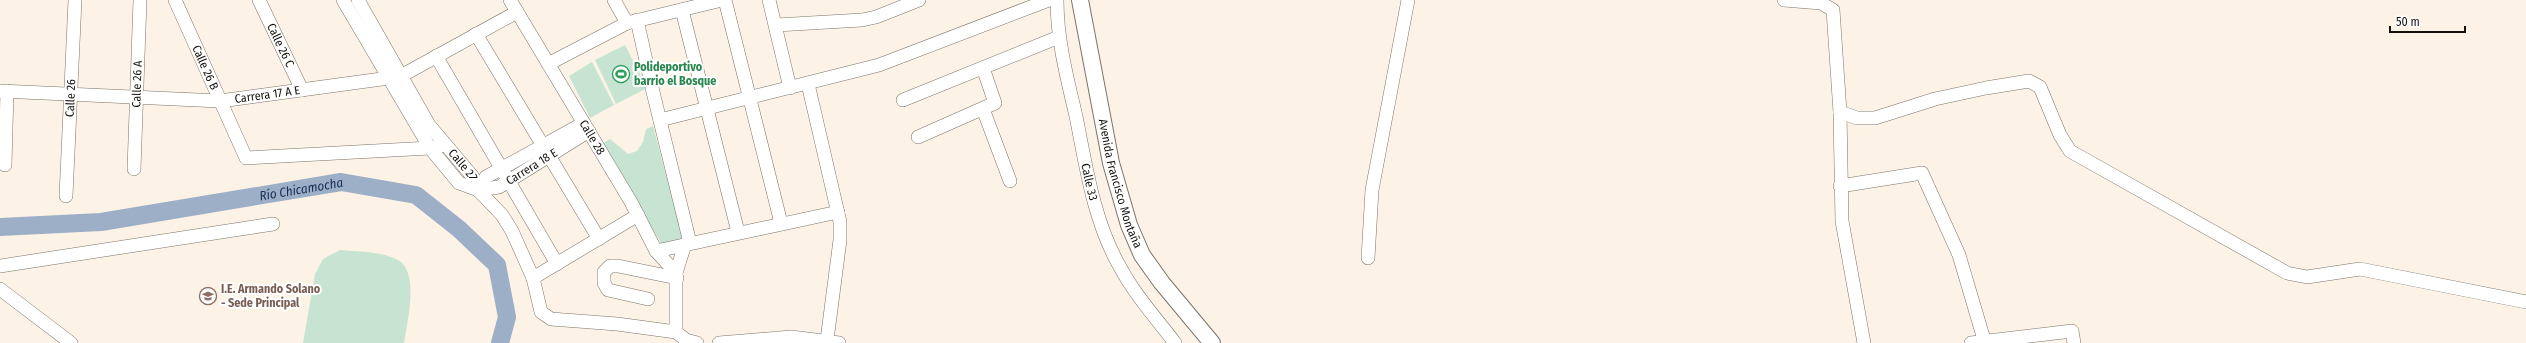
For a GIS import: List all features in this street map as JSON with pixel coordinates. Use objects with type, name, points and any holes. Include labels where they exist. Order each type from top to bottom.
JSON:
[{"type":"main road","name":"Avenida Francisco Montaña","points":[[1080,0],[1111,163],[1129,225],[1142,255],[1162,283],[1212,343]]},
{"type":"street","name":"Calle 26","points":[[66,196],[75,0]]},
{"type":"street","name":"Calle 26 A","points":[[134,169],[140,0]]},
{"type":"street","name":"Calle 26 B","points":[[175,0],[246,158],[430,148]]},
{"type":"street","name":"Calle 26 C","points":[[259,0],[302,90]]},
{"type":"street","name":"Calle 27","points":[[343,0],[428,125],[444,145],[473,176],[478,190]]},
{"type":"street","name":"Calle 27","points":[[358,0],[430,148],[459,183],[478,190]]},
{"type":"street","name":"Calle 28","points":[[510,0],[638,215],[656,251],[677,276]]},
{"type":"street","points":[[478,190],[502,215],[512,231],[533,278],[541,312],[551,319],[617,324],[686,340],[677,276],[687,243],[660,120],[632,21],[614,0]]},
{"type":"street","points":[[548,64],[632,21],[724,0],[751,97],[781,223]]},
{"type":"street","points":[[769,0],[790,88]]},
{"type":"street","points":[[776,25],[862,20],[876,17],[919,0]]},
{"type":"street","points":[[660,120],[879,65],[1049,0]]},
{"type":"street","name":"Calle 33","points":[[1057,0],[1059,37],[1087,169],[1103,232],[1119,267],[1136,293],[1175,343]]},
{"type":"street","points":[[1368,258],[1372,190],[1408,0]]},
{"type":"street","points":[[1784,0],[1821,3],[1833,10],[1840,112],[1840,186],[1842,221],[1864,343]]},
{"type":"street","points":[[682,10],[738,232]]},
{"type":"street","name":"Carrera 17 A E","points":[[4,91],[220,101],[395,77],[516,12]]},
{"type":"street","points":[[476,34],[599,239]]},
{"type":"street","points":[[903,100],[1059,37]]},
{"type":"street","points":[[436,56],[557,264]]},
{"type":"street","points":[[918,137],[996,103],[983,68]]},
{"type":"street","points":[[1840,112],[1857,118],[1876,118],[1935,99],[2019,82],[2035,83],[2040,86],[2060,135],[2070,151],[2287,273],[2307,277],[2360,269],[2526,302]]},
{"type":"street","points":[[719,343],[791,340],[833,342],[840,240],[838,212],[808,84]]},
{"type":"street","points":[[4,91],[5,165]]},
{"type":"street","points":[[983,109],[1010,181]]},
{"type":"street","name":"Carrera 18 E","points":[[478,190],[499,187],[546,151],[586,127]]},
{"type":"street","points":[[430,148],[444,145]]},
{"type":"street","name":"Carrera 18 E","points":[[478,190],[486,176],[502,168],[546,151]]},
{"type":"street","points":[[1840,186],[1922,173],[1959,255],[1985,342]]},
{"type":"street","points":[[656,251],[738,232],[838,212]]},
{"type":"street","points":[[533,278],[638,215]]},
{"type":"street","points":[[0,266],[273,224]]},
{"type":"street","points":[[648,299],[608,290],[604,283],[604,272],[610,266],[618,266],[677,276]]},
{"type":"street","points":[[0,289],[71,343]]},
{"type":"street","points":[[1971,343],[2072,331],[2074,343]]},
{"type":"green space","name":"Polideportivo barrio el Bosque","points":[[625,45],[647,88],[616,104],[595,60]]},
{"type":"green space","points":[[592,62],[614,105],[590,118],[569,76]]},
{"type":"green space","points":[[653,126],[683,239],[670,244],[661,243],[602,144],[610,139],[628,154],[637,151],[643,142],[646,129]]},
{"type":"green space","points":[[340,250],[369,252],[384,255],[398,260],[405,266],[409,275],[410,298],[404,343],[303,343],[315,274],[323,259]]},
{"type":"waterway","name":"Río Chicamocha","points":[[0,227],[101,222],[341,182],[416,195],[459,229],[497,265],[507,317],[500,343]]},
{"type":"place","name":"Polideportivo barrio el Bosque","points":[[621,74]]},
{"type":"place","name":"I.E. Armando Solano - Sede Principal","points":[[208,296]]}]
